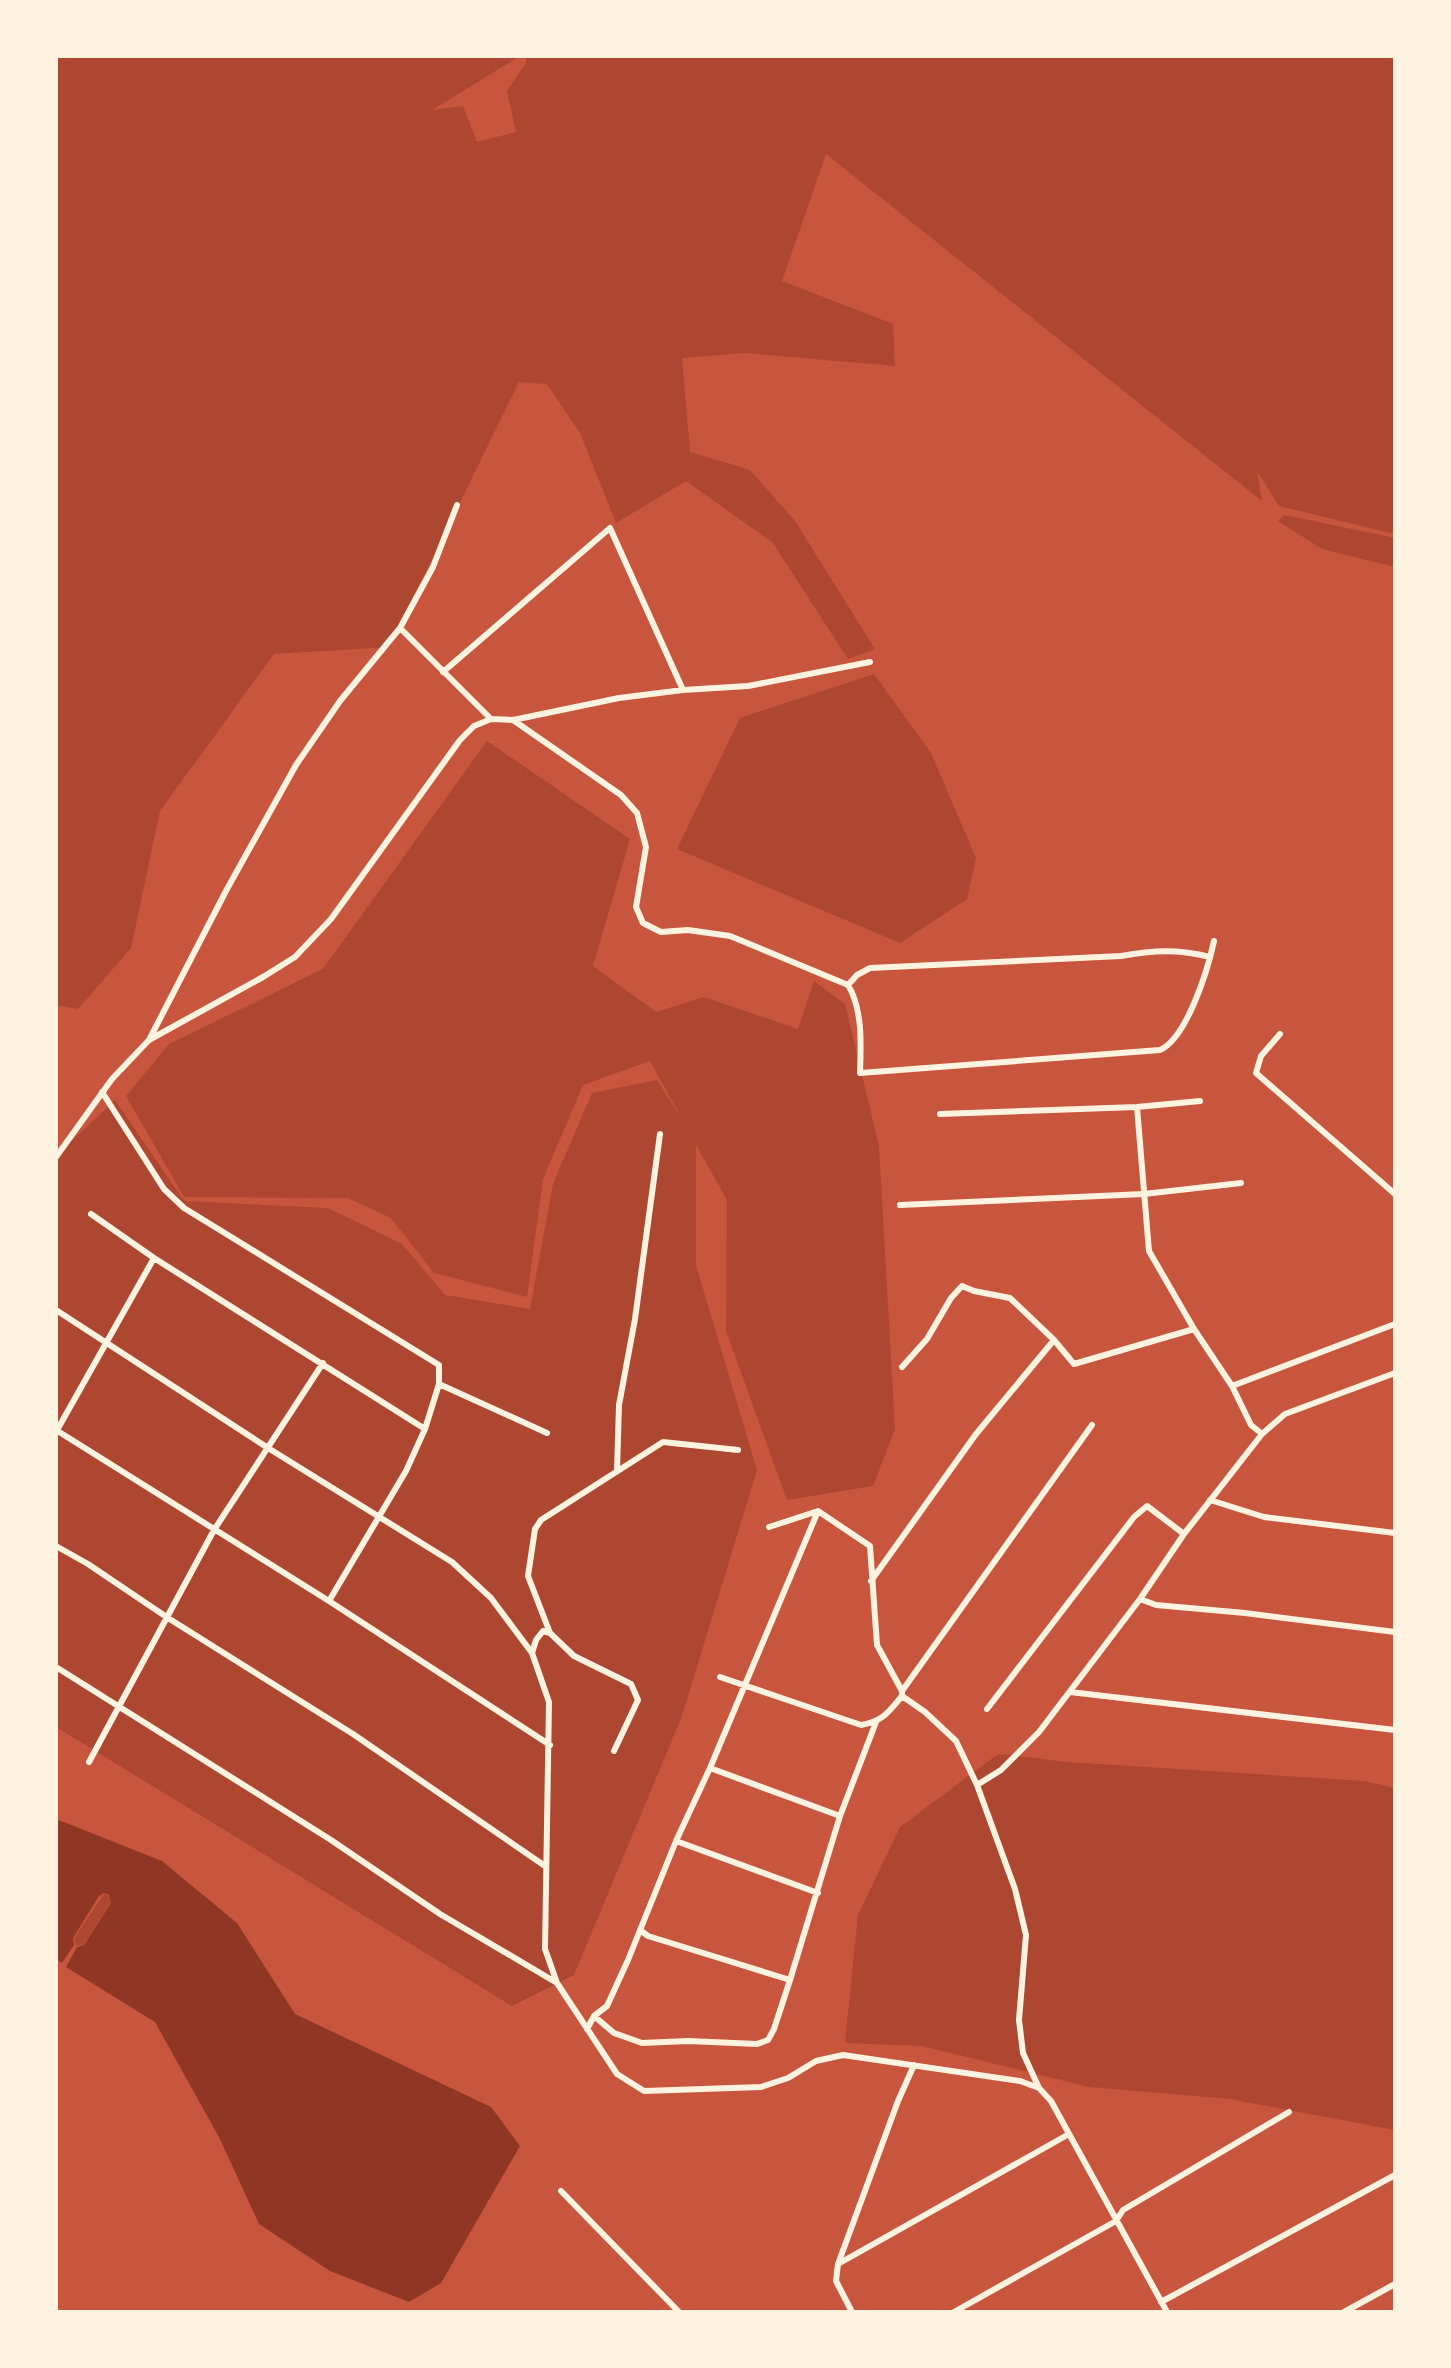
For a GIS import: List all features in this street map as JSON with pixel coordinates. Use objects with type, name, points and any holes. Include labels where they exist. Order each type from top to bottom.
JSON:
[{"type":"street","points":[[57,1153],[102,1092],[149,1040],[296,765],[340,701],[400,628],[433,567],[457,505]]},
{"type":"street","points":[[443,672],[610,528],[683,690]]},
{"type":"street","points":[[400,628],[491,719]]},
{"type":"street","points":[[149,1040],[295,957],[331,919],[460,740],[474,726],[491,719],[513,720],[619,698],[748,686],[870,662]]},
{"type":"street","points":[[513,720],[621,795],[637,813],[646,847],[636,907],[643,923],[661,932],[688,930],[730,936],[848,985],[858,1016],[860,1073],[1160,1050],[1169,1046],[1179,1032],[1198,992],[1214,941]]},
{"type":"street","points":[[848,985],[857,975],[870,968],[1121,956],[1157,950],[1189,951],[1210,957]]},
{"type":"street","points":[[1280,1034],[1261,1056],[1256,1073],[1395,1194]]},
{"type":"street","points":[[102,1092],[164,1189],[184,1208],[439,1365],[439,1384],[425,1429],[406,1471],[329,1601]]},
{"type":"street","points":[[940,1114],[1137,1107],[1200,1101]]},
{"type":"street","points":[[1137,1107],[1149,1251],[1194,1329],[1232,1386],[1251,1425],[1262,1434]]},
{"type":"street","points":[[617,1471],[619,1405],[635,1319],[660,1134]]},
{"type":"street","points":[[900,1205],[1144,1194],[1241,1183]]},
{"type":"street","points":[[91,1214],[154,1258],[425,1429]]},
{"type":"street","points":[[154,1258],[56,1431],[329,1601],[550,1745]]},
{"type":"street","points":[[902,1367],[927,1339],[951,1298],[962,1286],[1010,1298],[1074,1364],[1194,1329]]},
{"type":"street","points":[[56,1310],[268,1448],[452,1562],[491,1598],[532,1653],[549,1702],[545,1949],[557,1983],[617,2074],[644,2091],[761,2087],[788,2078],[816,2061],[843,2055],[1020,2081],[1039,2088]]},
{"type":"street","points":[[1232,1386],[1395,1324]]},
{"type":"street","points":[[871,1581],[976,1434],[1054,1340]]},
{"type":"street","points":[[89,1762],[214,1530],[323,1363]]},
{"type":"street","points":[[977,1785],[1001,1770],[1029,1742],[1070,1692],[1184,1534],[1262,1434],[1285,1414],[1395,1373]]},
{"type":"street","points":[[439,1384],[547,1433]]},
{"type":"street","points":[[720,1677],[861,1725],[876,1722],[886,1715],[902,1694],[1092,1425]]},
{"type":"street","points":[[614,1751],[638,1700],[636,1692],[631,1684],[574,1656],[550,1633],[528,1576],[535,1529],[541,1520],[663,1442],[738,1450]]},
{"type":"street","points":[[1210,1500],[1264,1517],[1395,1533]]},
{"type":"street","points":[[987,1709],[1134,1517],[1147,1506],[1184,1534]]},
{"type":"street","points":[[818,1511],[870,1546],[877,1645],[902,1694],[956,1741],[977,1785],[1015,1889],[1026,1935],[1019,2020],[1023,2053],[1039,2088],[1051,2101],[1167,2312]]},
{"type":"street","points":[[769,1527],[818,1511]]},
{"type":"street","points":[[587,2029],[594,2016],[607,2006],[818,1511]]},
{"type":"street","points":[[56,1546],[353,1734],[545,1866]]},
{"type":"street","points":[[1140,1599],[1156,1605],[1395,1632]]},
{"type":"street","points":[[532,1653],[543,1631],[550,1633]]},
{"type":"street","points":[[56,1667],[331,1840],[440,1914],[557,1983]]},
{"type":"street","points":[[1070,1692],[1395,1730]]},
{"type":"street","points":[[594,2016],[614,2033],[642,2043],[757,2044],[768,2040],[818,1893],[840,1816],[876,1722]]},
{"type":"street","points":[[710,1768],[840,1816]]},
{"type":"street","points":[[676,1841],[818,1893]]},
{"type":"street","points":[[640,1930],[648,1936],[790,1980]]},
{"type":"street","points":[[852,2312],[836,2281],[838,2264],[914,2065]]},
{"type":"street","points":[[954,2312],[1116,2221],[1123,2210],[1289,2112]]},
{"type":"street","points":[[838,2264],[1069,2134]]},
{"type":"street","points":[[1161,2302],[1395,2175]]},
{"type":"street","points":[[561,2191],[679,2312]]},
{"type":"street","points":[[1344,2312],[1395,2284]]},
{"type":"shaded area","points":[[56,56],[520,56],[432,110],[463,106],[477,142],[516,132],[507,91],[526,63],[526,56],[1395,56],[1395,534],[1279,506],[1257,471],[1262,501],[826,154],[782,281],[893,324],[895,366],[746,353],[682,358],[690,452],[750,470],[795,521],[875,649],[848,659],[773,543],[686,481],[616,523],[580,433],[547,384],[519,382],[389,647],[274,654],[160,811],[131,948],[78,1009],[56,1005]]},
{"type":"shaded area","points":[[1284,515],[1395,538],[1395,567],[1322,549],[1278,521]]},
{"type":"shaded area","points":[[874,674],[931,753],[976,858],[967,899],[900,943],[677,849],[740,718]]},
{"type":"shaded area","points":[[487,741],[630,839],[593,966],[656,1012],[704,997],[798,1029],[814,981],[845,1004],[879,1146],[895,1429],[873,1486],[787,1500],[726,1331],[727,1200],[696,1145],[696,1265],[757,1470],[682,1716],[574,1975],[512,2006],[56,1727],[56,1156],[115,1100],[184,1201],[328,1208],[402,1244],[445,1295],[530,1309],[553,1184],[592,1093],[657,1080],[683,1121],[650,1061],[583,1085],[543,1179],[527,1297],[434,1273],[391,1218],[348,1198],[184,1197],[126,1096],[169,1044],[323,969]]},
{"type":"shaded area","points":[[998,1754],[1067,1762],[1364,1781],[1395,1788],[1395,2130],[1230,2099],[1089,2087],[922,2046],[845,2043],[858,1915],[900,1827]]},
{"type":"shaded area","points":[[56,1819],[162,1861],[237,1923],[295,2014],[491,2107],[520,2146],[441,2283],[409,2302],[330,2271],[259,2224],[220,2139],[155,2022],[66,1967],[77,1947],[84,1945],[111,1903],[109,1895],[104,1893],[99,1896],[73,1938],[74,1945],[62,1963],[56,1959]]},
{"type":"shaded area","points":[[104,1894],[110,1897],[111,1902],[84,1944],[76,1946],[74,1938]]}]
